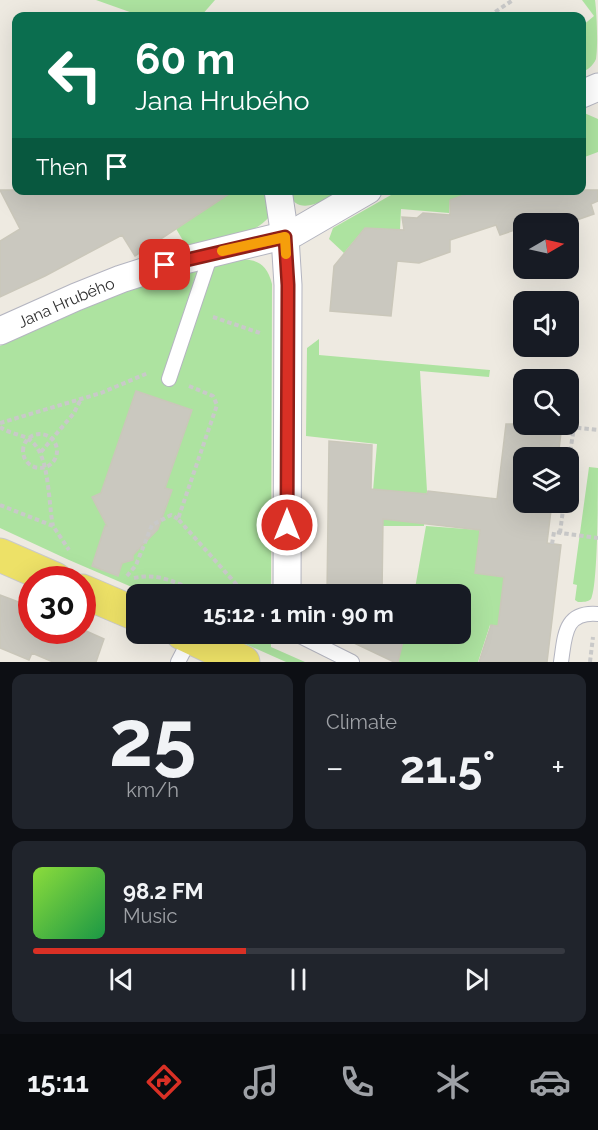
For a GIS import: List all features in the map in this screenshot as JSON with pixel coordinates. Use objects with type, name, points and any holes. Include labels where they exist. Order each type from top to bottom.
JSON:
[{"type":"main road","points":[[0,555],[63,566]]},
{"type":"main road","points":[[96,597],[126,610]]},
{"type":"main road","points":[[184,644],[243,662]]},
{"type":"street","points":[[279,195],[285,237],[288,285],[286,584]]},
{"type":"street","name":"Jana Hrubého","points":[[0,331],[112,283],[165,265],[285,237],[360,195]]},
{"type":"lane","points":[[169,378],[212,254]]},
{"type":"lane","points":[[561,662],[564,638],[570,623],[580,615],[598,614]]},
{"type":"lane","points":[[316,644],[352,662]]},
{"type":"path","points":[[495,12],[513,0]]},
{"type":"path","points":[[203,314],[288,342]]},
{"type":"path","points":[[0,425],[81,399],[143,374],[169,378]]},
{"type":"path","points":[[178,519],[217,405],[213,396],[188,385]]},
{"type":"path","points":[[41,452],[74,413],[81,399]]},
{"type":"path","points":[[0,425],[14,435],[28,438],[41,452],[46,468],[49,506],[63,566]]},
{"type":"path","points":[[579,428],[598,430]]},
{"type":"path","points":[[42,434],[52,439],[57,452],[52,464],[46,468],[32,467],[23,457],[22,450],[28,438],[42,434]]},
{"type":"path","points":[[0,505],[53,526]]},
{"type":"path","points":[[560,533],[563,513]]},
{"type":"path","points":[[179,584],[168,579],[148,576],[123,581],[136,565],[152,525],[171,515],[178,519],[236,584]]},
{"type":"path","points":[[552,544],[554,532],[598,538]]},
{"type":"green space","points":[[96,0],[215,0],[204,12],[130,12]]},
{"type":"green space","points":[[582,0],[595,0],[596,13],[596,59],[586,70],[586,23],[594,16]]},
{"type":"green space","points":[[586,114],[598,119],[598,152],[586,156]]},
{"type":"green space","points":[[211,195],[271,195],[270,216],[243,234],[188,249],[175,227]]},
{"type":"green space","points":[[290,195],[333,195],[312,205],[304,206],[292,199]]},
{"type":"green space","points":[[391,195],[466,195],[450,200],[449,213],[401,209],[400,230],[365,228],[344,253],[329,239],[333,228]]},
{"type":"green space","points":[[231,259],[258,262],[266,270],[272,284],[271,584],[126,585],[96,572],[96,566],[83,566],[0,528],[0,346],[115,293]]},
{"type":"green space","points":[[319,339],[319,355],[490,370],[489,377],[420,371],[427,491],[424,526],[370,526],[377,444],[306,436],[307,348]]},
{"type":"green space","points":[[589,467],[598,468],[595,576],[591,599],[578,602],[575,600],[577,585],[573,584]]},
{"type":"green space","points":[[426,526],[480,530],[475,573],[506,577],[498,626],[490,625],[478,662],[398,662],[402,644],[471,644],[471,584],[416,584]]},
{"type":"green space","points":[[245,644],[271,644],[271,647],[305,662],[286,662]]},
{"type":"building","points":[[0,190],[12,190],[12,195],[227,195],[135,256],[122,235],[0,297],[0,241],[20,229]]},
{"type":"building","points":[[586,190],[598,190],[598,201],[591,204],[594,214],[579,219],[579,213],[513,213],[513,231],[500,235],[496,225],[450,240],[450,252],[419,263],[397,261],[391,316],[330,311],[334,266],[365,228],[404,230],[402,217],[417,218],[423,213],[450,215],[450,200],[464,195],[586,195]]},
{"type":"building","points":[[136,391],[192,410],[165,488],[172,490],[158,529],[133,555],[133,560],[122,563],[118,576],[92,566],[105,526],[107,526],[92,497],[101,493]]},
{"type":"building","points":[[506,424],[513,424],[513,435],[561,435],[559,447],[513,447],[513,513],[551,513],[547,543],[561,545],[547,662],[479,662],[491,625],[498,626],[504,577],[475,573],[480,530],[383,519],[382,584],[327,584],[329,441],[372,445],[371,489],[427,494],[428,491],[497,499]]},
{"type":"building","points":[[0,595],[18,602],[18,644],[96,644],[96,635],[104,639],[96,662],[53,662],[32,653],[29,660],[0,648]]},
{"type":"building","points":[[356,644],[402,644],[398,662]]},
{"type":"slow traffic","points":[[222,251],[285,237],[286,254]]},
{"type":"route","points":[[165,265],[285,237],[289,333],[287,525]]}]
